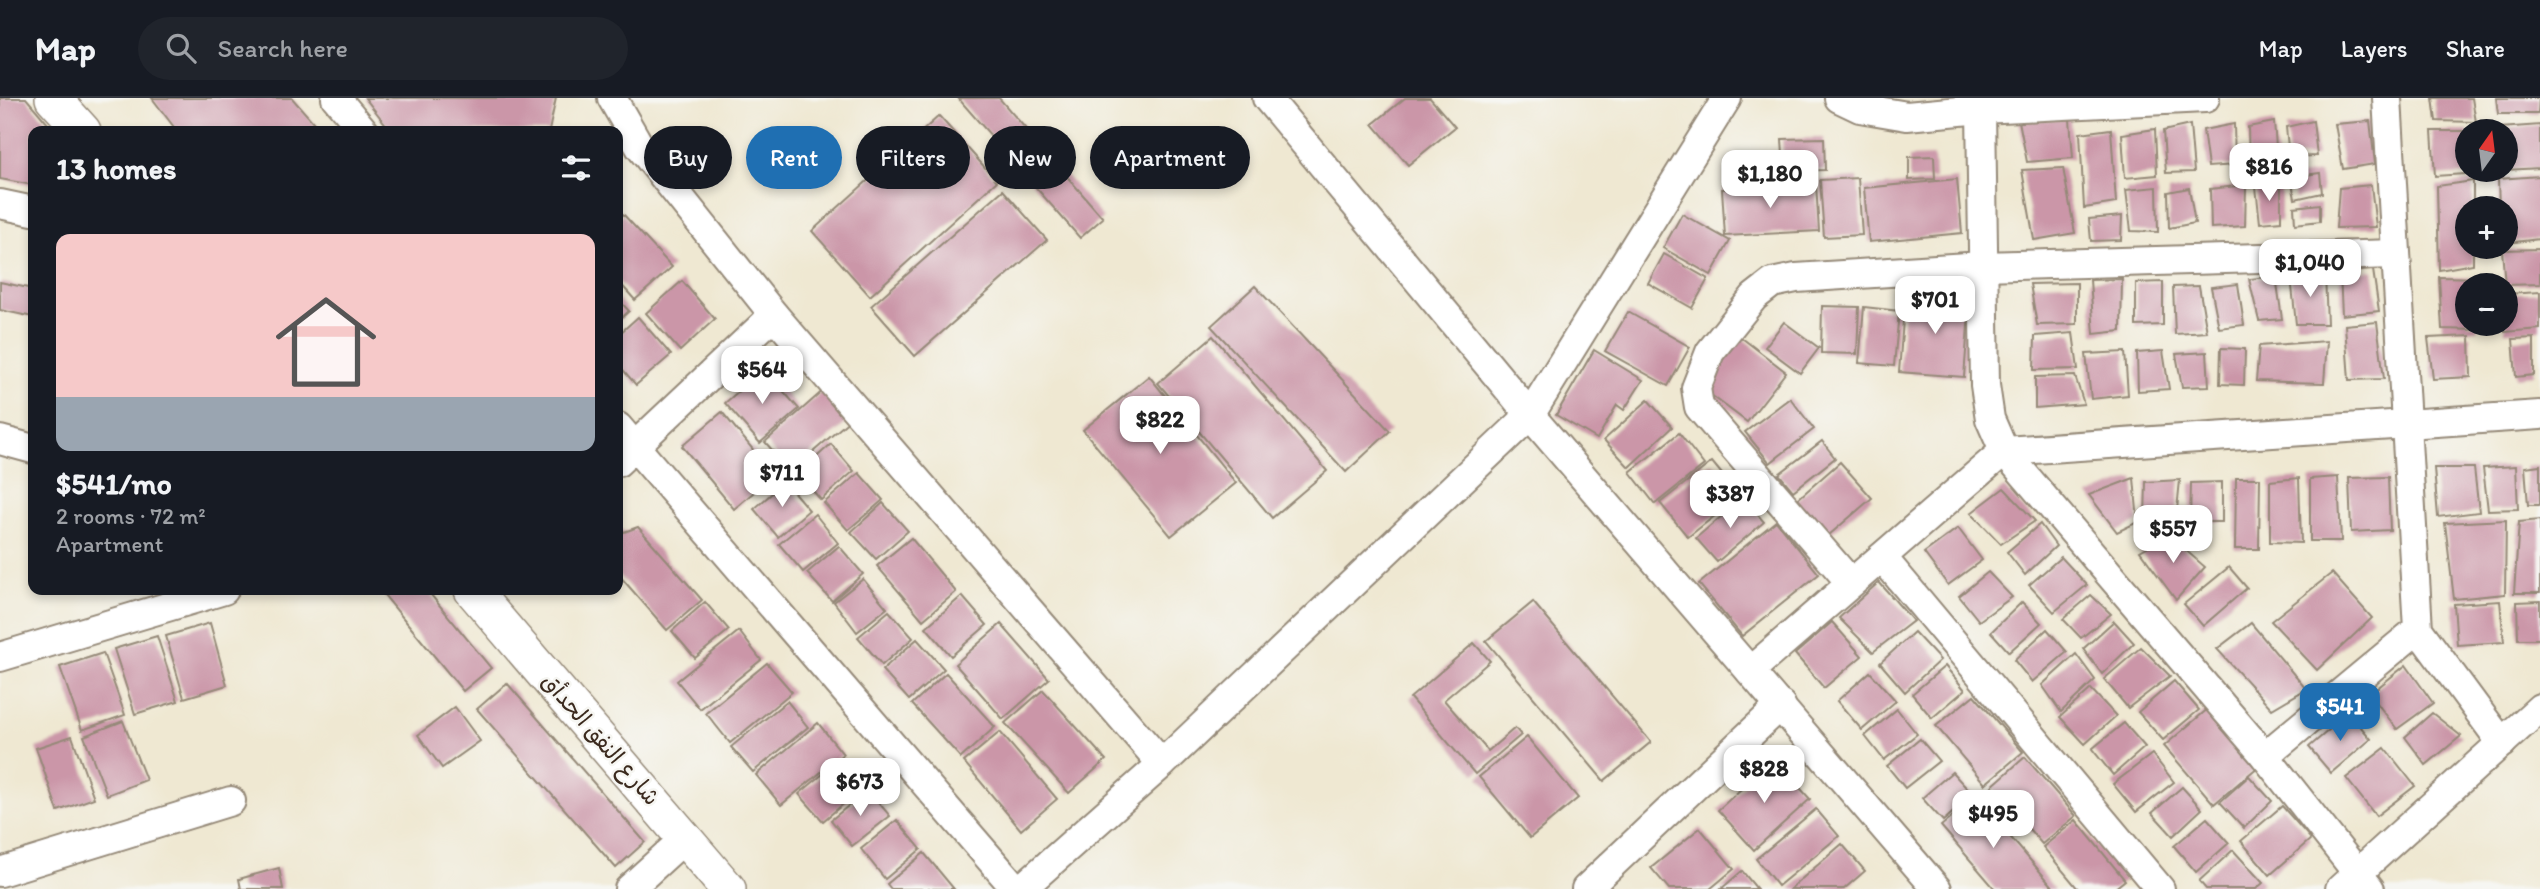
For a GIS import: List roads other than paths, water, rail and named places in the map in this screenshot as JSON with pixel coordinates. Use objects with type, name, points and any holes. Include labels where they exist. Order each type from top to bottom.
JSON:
[{"type":"main road","points":[[53,98],[78,126]]},
{"type":"main road","name":"شارع النفق الحدأق","points":[[476,595],[729,889]]},
{"type":"street","points":[[336,98],[360,126]]},
{"type":"street","points":[[612,98],[640,146],[774,315],[1162,764]]},
{"type":"street","points":[[1267,98],[1530,415],[1937,889]]},
{"type":"street","points":[[774,315],[624,445],[1018,889],[1162,764],[1530,415],[1727,98]]},
{"type":"street","points":[[1839,98],[1860,108],[1907,116],[1981,108],[2205,98]]},
{"type":"street","points":[[2387,98],[2418,629],[2502,743]]},
{"type":"street","points":[[1981,108],[1985,385],[1990,419],[2004,451],[2265,755],[2356,884],[2540,708]]},
{"type":"street","points":[[0,204],[28,210]]},
{"type":"street","points":[[1851,583],[1699,407],[1696,388],[1710,352],[1755,297],[1772,283],[1796,278],[1983,266],[2395,254]]},
{"type":"street","points":[[1751,670],[2004,451],[2540,415]]},
{"type":"street","points":[[0,440],[28,448]]},
{"type":"street","points":[[1882,557],[2160,889]]},
{"type":"street","points":[[0,657],[207,595]]},
{"type":"street","points":[[2265,755],[2418,629]]},
{"type":"street","points":[[1586,889],[1617,879],[1781,705]]},
{"type":"street","points":[[0,872],[231,801]]},
{"type":"street","points":[[629,889],[685,838]]}]
